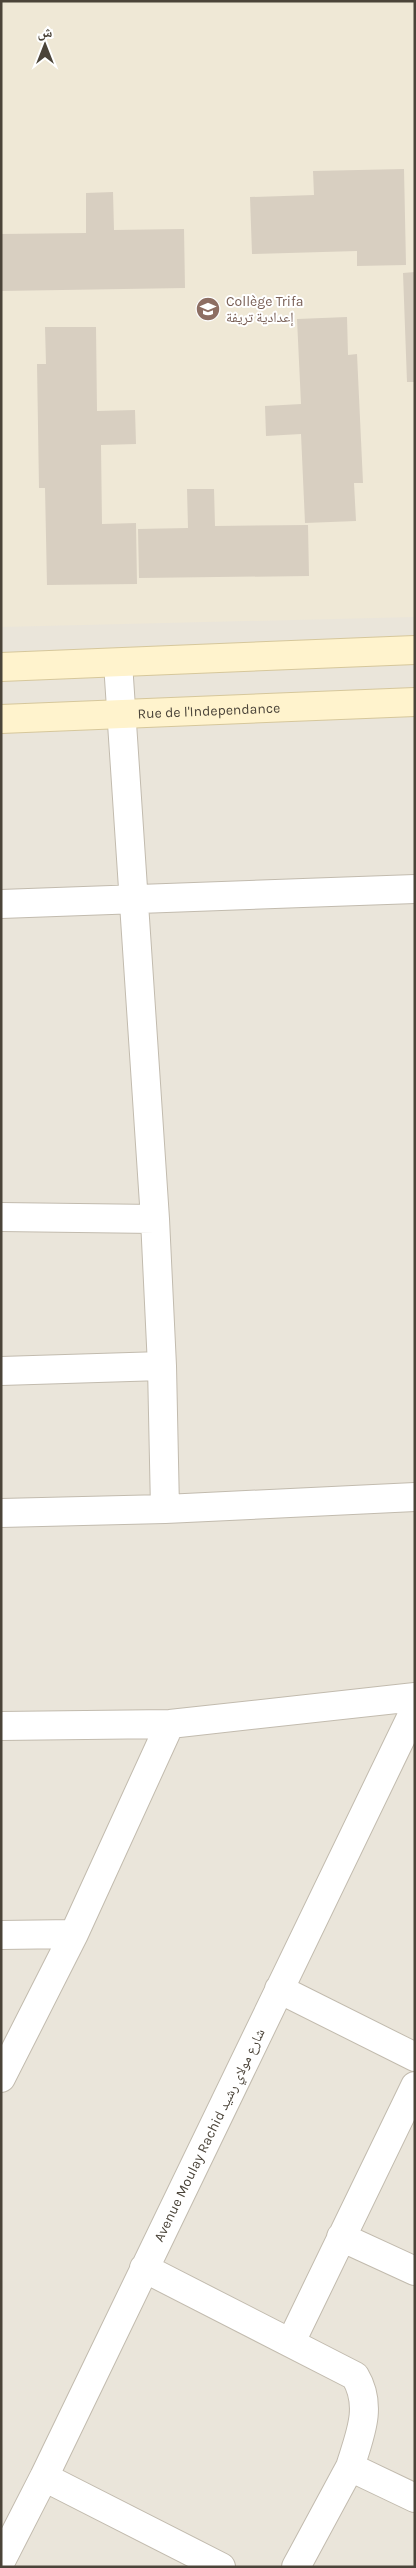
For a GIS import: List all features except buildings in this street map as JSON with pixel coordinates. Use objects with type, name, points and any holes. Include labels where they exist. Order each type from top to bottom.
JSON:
[{"type":"main road","points":[[1,667],[415,650]]},
{"type":"main road","name":"Rue de l'Independance","points":[[1,719],[415,702]]},
{"type":"street","points":[[118,663],[120,715],[135,900],[154,1219],[162,1366],[165,1510]]},
{"type":"street","points":[[1,904],[415,889]]},
{"type":"street","points":[[1,1218],[154,1219]]},
{"type":"street","points":[[1,1371],[162,1366]]},
{"type":"street","points":[[1,1513],[165,1510],[415,1497]]},
{"type":"street","points":[[1,1726],[170,1724],[415,1697]]},
{"type":"street","name":"Avenue Moulay Rachid شارع مولاي رشيد","points":[[1,2561],[44,2477],[415,1709]]},
{"type":"street","points":[[1,2078],[74,1934],[170,1724]]},
{"type":"street","points":[[1,1935],[74,1934]]},
{"type":"street","points":[[279,1989],[415,2057]]},
{"type":"street","points":[[291,2342],[415,2086]]},
{"type":"street","points":[[341,2237],[415,2270]]},
{"type":"street","points":[[144,2268],[355,2376],[361,2386],[365,2418],[350,2467],[296,2567]]},
{"type":"street","points":[[350,2467],[415,2498]]},
{"type":"street","points":[[44,2477],[221,2567]]},
{"type":"shaded area","points":[[1,1],[415,1],[415,2567],[1,2567]]},
{"type":"shaded area","name":"Collège Trifa إعدادية تريفة","points":[[1,1],[415,1],[415,617],[1,627]]},
{"type":"place","name":"Collège Trifa إعدادية تريفة","points":[[208,309]]}]
